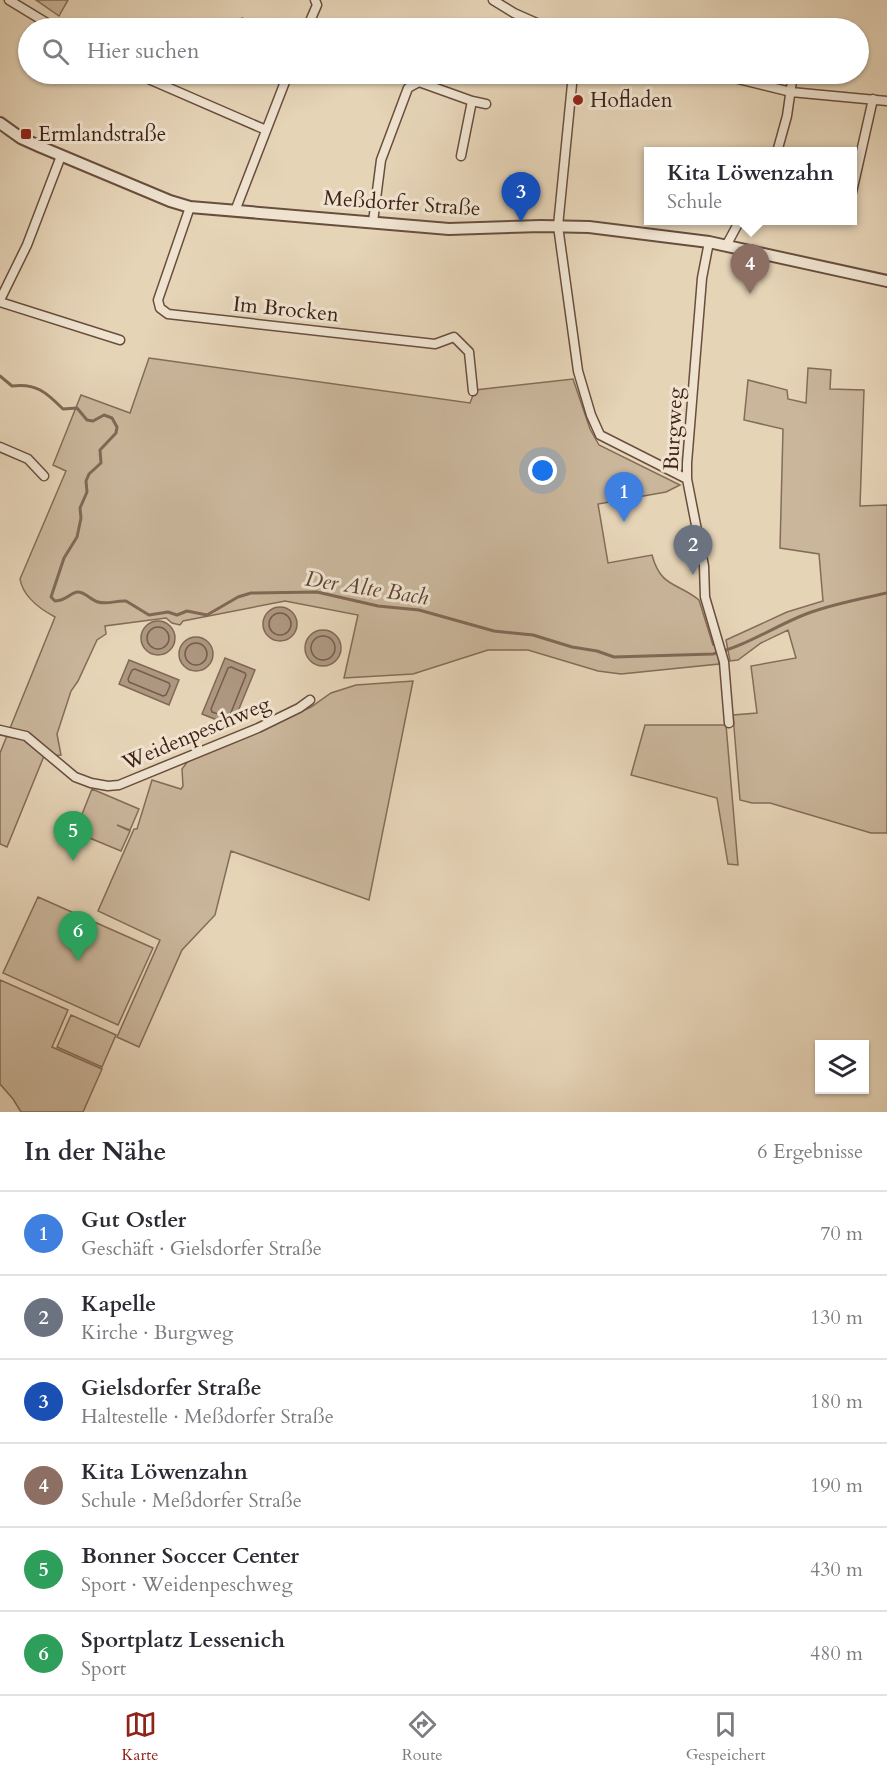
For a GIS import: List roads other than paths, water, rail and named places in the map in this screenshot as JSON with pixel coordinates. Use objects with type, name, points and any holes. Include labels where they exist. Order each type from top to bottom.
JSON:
[{"type":"street","points":[[9,0],[39,18]]},
{"type":"street","points":[[311,18],[316,5],[315,0]]},
{"type":"street","points":[[493,0],[525,18]]},
{"type":"street","points":[[160,84],[266,130]]},
{"type":"street","points":[[235,211],[284,84]]},
{"type":"street","points":[[374,222],[381,160],[408,88],[415,84]]},
{"type":"street","points":[[425,84],[486,104]]},
{"type":"street","points":[[572,84],[558,226],[578,371],[595,427],[600,435],[687,479]]},
{"type":"street","points":[[756,84],[791,93],[887,100]]},
{"type":"street","points":[[779,147],[792,84]]},
{"type":"street","points":[[857,170],[873,99]]},
{"type":"street","points":[[462,156],[472,101]]},
{"type":"street","name":"Meßdorfer Straße","points":[[0,123],[21,138],[61,156],[190,207],[448,229],[589,227],[709,242],[887,281]]},
{"type":"street","points":[[61,156],[27,245],[0,301],[120,340]]},
{"type":"street","name":"Im Brocken","points":[[190,207],[158,300],[160,308],[168,314],[435,344],[454,337],[469,352],[473,391]]},
{"type":"street","points":[[726,246],[737,225]]},
{"type":"street","name":"Burgweg","points":[[709,242],[702,278],[687,479],[704,566],[705,597],[724,662],[729,723]]},
{"type":"street","points":[[0,447],[28,459],[44,476]]},
{"type":"street","name":"Weidenpeschweg","points":[[0,730],[26,736],[75,777],[91,783],[119,785],[258,728],[299,708],[310,700]]},
{"type":"water","points":[[280,607],[292,612],[297,624],[292,636],[280,641],[268,636],[263,624],[268,612]]},
{"type":"water","points":[[158,621],[170,626],[175,638],[170,650],[158,655],[146,650],[141,638],[146,626]]},
{"type":"water","points":[[323,630],[336,635],[341,648],[336,661],[323,666],[310,661],[305,648],[310,635]]},
{"type":"water","points":[[196,637],[208,642],[213,654],[208,666],[196,671],[184,666],[179,654],[184,642]]},
{"type":"water","points":[[225,658],[255,670],[232,726],[202,714]]},
{"type":"water","points":[[129,660],[179,680],[169,705],[119,684]]},
{"type":"waterway","name":"Der Alte Bach","points":[[0,376],[12,386],[28,386],[40,390],[63,409],[77,408],[87,420],[93,421],[104,415],[112,418],[117,427],[116,433],[100,450],[101,463],[89,474],[86,481],[87,492],[80,508],[81,518],[77,537],[64,558],[51,597],[55,601],[80,592],[102,603],[126,601],[149,615],[168,612],[177,615],[187,611],[207,615],[238,597],[251,593],[317,592],[378,606],[419,610],[494,631],[533,635],[614,657],[713,654],[737,646],[816,610],[887,593]]},
{"type":"place","name":"Hofladen","points":[[578,100]]},
{"type":"place","name":"Ermlandstraße","points":[[26,134]]},
{"type":"place","name":"Gielsdorfer Straße","points":[[521,222]]},
{"type":"place","name":"Kita Löwenzahn","points":[[750,294]]},
{"type":"place","name":"Gut Ostler","points":[[624,522]]},
{"type":"place","name":"Kapelle","points":[[693,575]]},
{"type":"place","name":"Bonner Soccer Center","points":[[73,861]]},
{"type":"place","name":"Sportplatz Lessenich","points":[[78,961]]}]
